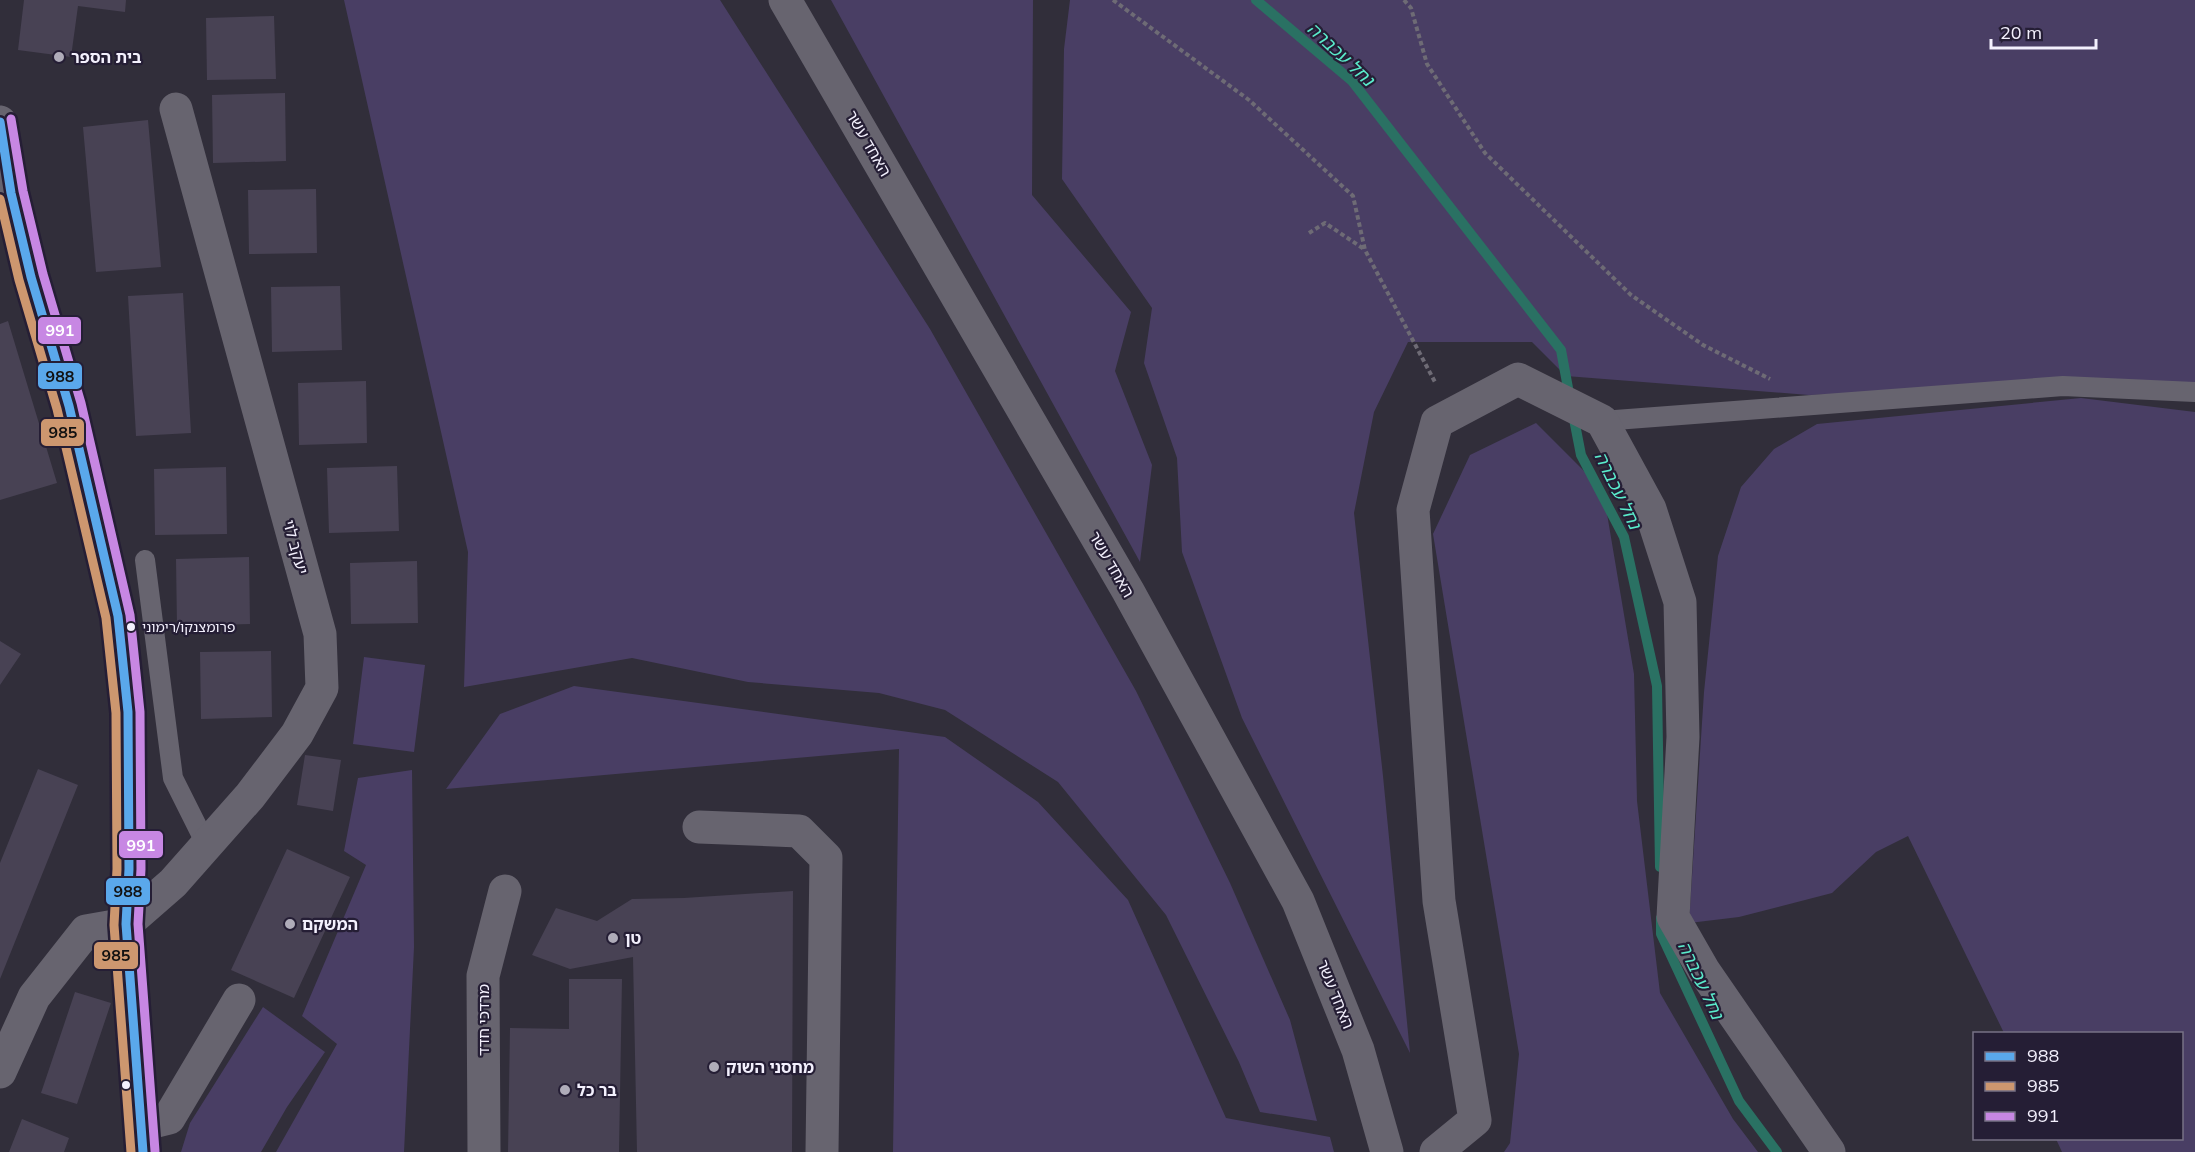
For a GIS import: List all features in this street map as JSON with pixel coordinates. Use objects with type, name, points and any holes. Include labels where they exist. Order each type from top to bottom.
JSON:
[{"type":"street","name":"האחד עשר","points":[[785,0],[1128,591],[1298,901],[1358,1050],[1387,1152]]},
{"type":"street","name":"יעקב לוי","points":[[126,924],[173,883],[250,796],[297,734],[322,688],[320,634],[176,109]]},
{"type":"street","points":[[0,122],[3,132],[6,178],[31,277],[69,406],[118,616],[128,712],[129,869],[126,924],[142,1139]]},
{"type":"street","points":[[1436,1152],[1475,1120],[1439,901],[1413,510],[1437,422],[1518,379],[1601,420],[1650,509],[1680,602],[1683,737],[1673,917],[1704,971],[1829,1152]]},
{"type":"street","points":[[699,827],[800,831],[826,858],[822,1152]]},
{"type":"street","name":"מרדכי חדד","points":[[484,1152],[483,976],[505,891]]},
{"type":"street","points":[[0,1072],[34,997],[86,931],[126,924]]},
{"type":"street","points":[[142,1139],[169,1118],[239,1000]]},
{"type":"lane","points":[[1601,420],[2063,386],[2195,392]]},
{"type":"lane","points":[[145,560],[172,778],[207,846]]},
{"type":"path","points":[[1113,0],[1249,100],[1353,196],[1365,250],[1452,414]]},
{"type":"path","points":[[1404,0],[1411,8],[1427,64],[1485,153],[1630,295],[1703,345],[1786,387],[1797,406]]},
{"type":"path","points":[[1309,232],[1325,223],[1365,250]]},
{"type":"shaded area","points":[[344,0],[720,0],[930,329],[1136,691],[1230,883],[1290,1020],[1317,1121],[1260,1112],[1239,1062],[1166,915],[1058,782],[945,710],[879,693],[748,682],[632,658],[464,687],[468,552]]},
{"type":"shaded area","points":[[831,0],[1033,0],[1032,195],[1131,312],[1115,371],[1152,465],[1140,562]]},
{"type":"shaded area","points":[[1070,0],[2195,0],[2195,385],[1809,395],[1566,376],[1532,342],[1408,342],[1374,412],[1354,513],[1410,1053],[1242,718],[1182,552],[1177,458],[1144,363],[1152,308],[1062,179],[1064,49]]},
{"type":"shaded area","points":[[2081,398],[2195,412],[2195,1152],[2062,1152],[2056,1140],[2183,1140],[2183,1032],[2004,1032],[1908,836],[1876,852],[1832,893],[1739,917],[1689,923],[1704,692],[1718,556],[1741,487],[1774,449],[1817,424]]},
{"type":"shaded area","points":[[1536,423],[1603,490],[1634,674],[1637,801],[1660,993],[1733,1119],[1758,1152],[1504,1152],[1510,1143],[1519,1054],[1433,534],[1470,455]]},
{"type":"shaded area","points":[[364,657],[425,665],[414,752],[353,744]]},
{"type":"shaded area","points":[[574,686],[945,737],[1038,802],[1128,900],[1226,1118],[1330,1137],[1334,1152],[893,1152],[899,749],[446,789],[500,714]]},
{"type":"shaded area","points":[[412,770],[414,947],[404,1152],[276,1152],[337,1044],[302,1016],[366,865],[344,851],[358,778]]},
{"type":"shaded area","points":[[263,1007],[325,1052],[287,1107],[261,1152],[181,1152],[190,1123]]},
{"type":"building","points":[[24,0],[126,0],[125,12],[78,6],[71,57],[18,50]]},
{"type":"building","points":[[274,16],[276,79],[207,80],[206,18]]},
{"type":"building","points":[[285,93],[286,161],[213,163],[212,95]]},
{"type":"building","points":[[148,120],[161,267],[96,272],[83,127]]},
{"type":"building","points":[[316,189],[317,253],[249,254],[248,190]]},
{"type":"building","points":[[340,286],[342,350],[272,352],[271,287]]},
{"type":"building","points":[[183,293],[191,433],[136,436],[128,296]]},
{"type":"building","points":[[8,321],[57,483],[0,500],[0,324]]},
{"type":"building","points":[[366,381],[367,443],[299,445],[298,383]]},
{"type":"building","points":[[397,466],[399,531],[329,533],[327,468]]},
{"type":"building","points":[[226,467],[227,534],[155,535],[154,469]]},
{"type":"building","points":[[249,557],[250,624],[177,626],[176,559]]},
{"type":"building","points":[[417,561],[418,623],[351,624],[350,563]]},
{"type":"building","points":[[0,641],[21,654],[0,685]]},
{"type":"building","points":[[271,651],[272,717],[201,719],[200,652]]},
{"type":"building","points":[[305,755],[341,760],[333,811],[297,805]]},
{"type":"building","points":[[38,769],[78,785],[0,979],[0,863]]},
{"type":"building","name":"המשקם","points":[[287,849],[350,877],[294,998],[231,970]]},
{"type":"building","name":"מחסני השוק","points":[[793,891],[792,1152],[637,1152],[633,957],[570,969],[532,955],[556,908],[597,921],[632,899]]},
{"type":"building","name":"בר כל","points":[[569,979],[622,979],[619,1152],[508,1152],[510,1028],[569,1029]]},
{"type":"building","points":[[75,992],[111,1003],[77,1104],[41,1093]]},
{"type":"building","points":[[22,1119],[69,1138],[64,1152],[9,1152]]},
{"type":"waterway","name":"נחל עכברה","points":[[1256,0],[1352,81],[1561,350],[1570,399]]},
{"type":"waterway","name":"נחל עכברה","points":[[1573,414],[1581,455],[1624,537],[1657,686],[1660,867]]},
{"type":"waterway","name":"נחל עכברה","points":[[1661,918],[1661,934],[1739,1101],[1777,1152]]},
{"type":"transit line","name":"991","points":[[11,119],[23,191],[43,274],[81,403],[130,615],[140,712],[141,869],[138,924],[155,1151]]},
{"type":"transit line","name":"988","points":[[0,122],[11,193],[31,277],[69,406],[118,616],[128,712],[129,869],[126,924],[143,1152]]},
{"type":"transit line","name":"985","points":[[0,199],[19,280],[57,409],[106,618],[116,713],[117,869],[114,925],[131,1152]]},
{"type":"place","name":"בית הספר","points":[[59,57]]},
{"type":"place","name":"פרומצנקו/רימוני","points":[[131,627]]},
{"type":"place","name":"המשקם","points":[[290,924]]},
{"type":"place","name":"טן","points":[[613,938]]},
{"type":"place","name":"מחסני השוק","points":[[714,1067]]},
{"type":"place","name":"בר כל","points":[[565,1090]]}]
